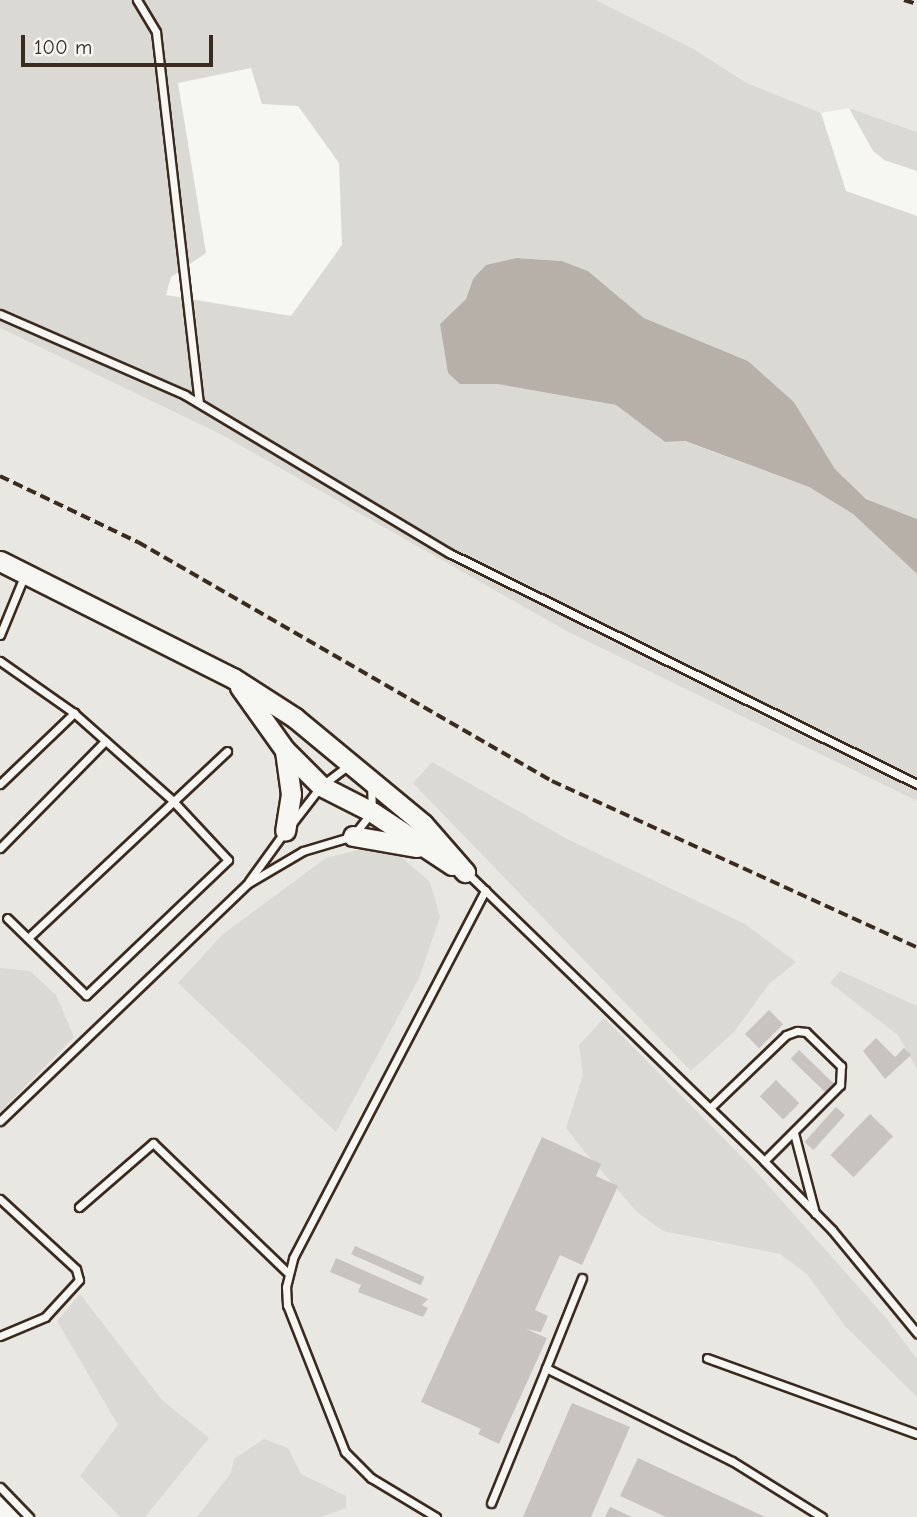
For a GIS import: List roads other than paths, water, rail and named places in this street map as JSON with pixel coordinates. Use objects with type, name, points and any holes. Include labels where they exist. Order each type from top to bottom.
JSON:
[{"type":"street","points":[[0,561],[233,678],[362,770],[440,840],[465,872]]},
{"type":"street","points":[[233,678],[285,750],[321,786],[372,812],[465,872]]},
{"type":"street","points":[[285,750],[291,794],[285,831]]},
{"type":"street","points":[[353,836],[394,841],[439,856]]},
{"type":"lane","points":[[137,0],[156,32],[199,402]]},
{"type":"lane","points":[[0,314],[199,402],[434,545],[917,783]]},
{"type":"lane","points":[[0,635],[26,572]]},
{"type":"lane","points":[[0,662],[74,713],[172,800],[225,855],[221,870],[92,993],[80,991],[8,918]]},
{"type":"lane","points":[[0,784],[74,713]]},
{"type":"lane","points":[[0,848],[105,741]]},
{"type":"lane","points":[[28,938],[227,751]]},
{"type":"lane","points":[[0,1121],[247,884],[321,786],[362,770],[372,812],[353,836],[303,851],[247,884]]},
{"type":"lane","points":[[465,872],[816,1214],[917,1333]]},
{"type":"lane","points":[[436,1517],[371,1478],[345,1452],[288,1305],[288,1273],[485,890]]},
{"type":"lane","points":[[710,1108],[786,1035],[806,1032],[844,1075],[794,1133],[764,1161]]},
{"type":"lane","points":[[794,1133],[816,1214]]},
{"type":"lane","points":[[79,1207],[153,1143],[288,1273]]},
{"type":"lane","points":[[0,1199],[76,1269],[79,1280],[45,1317],[0,1336]]},
{"type":"lane","points":[[491,1503],[582,1278]]},
{"type":"lane","points":[[707,1358],[917,1434]]},
{"type":"lane","points":[[547,1368],[732,1461],[822,1517]]},
{"type":"lane","points":[[0,1487],[29,1517]]},
{"type":"railway","points":[[904,0],[917,4]]},
{"type":"railway","points":[[0,476],[138,542],[552,781],[917,947]]}]
